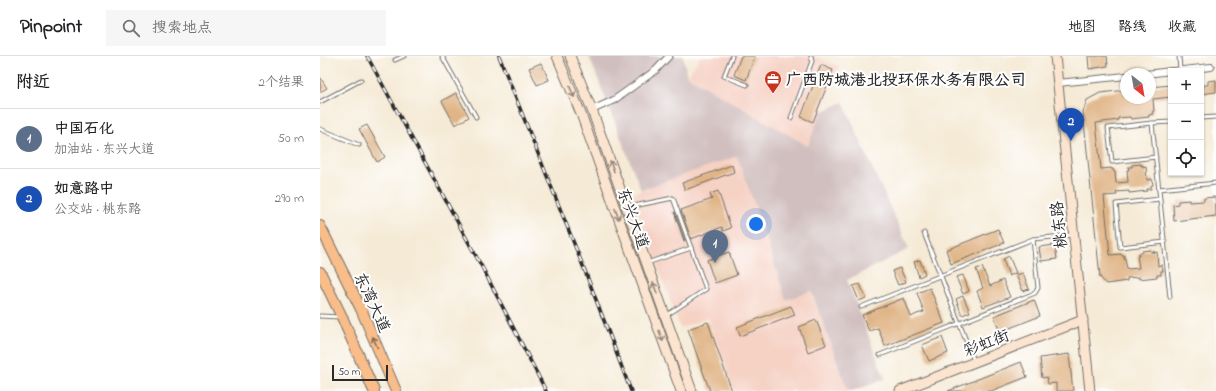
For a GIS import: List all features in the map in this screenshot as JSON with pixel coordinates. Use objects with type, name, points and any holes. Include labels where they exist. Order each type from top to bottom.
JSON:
[{"type":"main road","name":"东兴大道","points":[[557,56],[581,114],[681,391]]},
{"type":"main road","name":"东兴大道","points":[[570,56],[592,110],[692,391]]},
{"type":"main road","name":"桃东路","points":[[1055,56],[1090,391]]},
{"type":"main road","name":"东湾大道","points":[[320,226],[361,309],[396,391]]},
{"type":"main road","points":[[320,272],[342,317],[374,391]]},
{"type":"main road","name":"彩虹街","points":[[900,391],[1083,320]]},
{"type":"street","points":[[592,110],[614,100],[656,70],[669,56]]},
{"type":"street","points":[[1204,68],[1211,67]]},
{"type":"street","points":[[1156,73],[1168,72]]},
{"type":"street","points":[[1058,83],[1120,77]]},
{"type":"lane","points":[[395,60],[404,56]]},
{"type":"lane","points":[[442,56],[476,117]]},
{"type":"lane","points":[[732,56],[724,76],[747,85]]},
{"type":"lane","points":[[791,118],[812,61],[811,56]]},
{"type":"lane","points":[[1176,68],[1179,56]]},
{"type":"lane","points":[[320,102],[361,80]]},
{"type":"lane","points":[[1204,118],[1216,117]]},
{"type":"lane","points":[[1156,157],[1112,162],[1108,128],[1168,122]]},
{"type":"lane","points":[[1152,124],[1170,297]]},
{"type":"lane","points":[[320,129],[359,145]]},
{"type":"lane","points":[[1159,189],[1216,183]]},
{"type":"lane","points":[[627,208],[673,198],[706,289],[665,316]]},
{"type":"lane","points":[[1160,199],[1116,204],[1120,247],[1165,242]]},
{"type":"lane","points":[[924,233],[974,362]]},
{"type":"lane","points":[[861,307],[1032,239],[1074,235]]},
{"type":"lane","points":[[880,355],[1035,293],[1038,288],[1032,239]]},
{"type":"lane","points":[[646,264],[691,248]]},
{"type":"lane","points":[[320,316],[342,317]]},
{"type":"shaded area","points":[[589,56],[683,56],[687,76],[808,146],[821,112],[843,102],[909,249],[847,280],[885,379],[852,391],[848,391],[811,291],[786,300],[762,225],[737,156],[641,190]]},
{"type":"shaded area","name":"广西防城港北投环保水务有限公司","points":[[701,56],[814,56],[839,66],[808,146],[687,76]]},
{"type":"shaded area","points":[[737,155],[762,225],[786,300],[810,291],[848,391],[734,391],[708,318],[680,328],[632,194]]},
{"type":"building","points":[[741,56],[755,56],[746,80],[734,75]]},
{"type":"building","points":[[1088,56],[1107,56],[1108,66],[1089,69]]},
{"type":"building","points":[[541,63],[549,80],[537,85],[529,68]]},
{"type":"building","points":[[821,65],[833,70],[813,122],[801,117]]},
{"type":"building","points":[[320,77],[327,88],[320,92]]},
{"type":"building","points":[[1216,80],[1216,92],[1204,94],[1204,85],[1208,85],[1208,81]]},
{"type":"building","points":[[1168,85],[1168,97],[1156,99],[1156,86]]},
{"type":"building","points":[[1120,91],[1120,104],[1153,104],[1153,114],[1149,115],[1149,117],[1131,119],[1130,117],[1118,118],[1118,120],[1096,123],[1101,169],[1113,169],[1115,172],[1116,183],[1128,182],[1128,167],[1141,164],[1143,167],[1146,166],[1147,180],[1152,179],[1153,185],[1151,186],[1151,189],[1147,189],[1147,191],[1129,193],[1129,191],[1116,192],[1117,195],[1104,196],[1110,255],[1124,255],[1127,269],[1139,268],[1137,256],[1139,256],[1139,253],[1142,253],[1142,251],[1151,250],[1151,252],[1154,251],[1154,253],[1157,252],[1158,266],[1162,265],[1163,271],[1161,271],[1161,275],[1157,275],[1157,277],[1139,279],[1139,277],[1127,278],[1127,281],[1106,284],[1100,277],[1083,112],[1087,100],[1100,93]]},
{"type":"building","points":[[456,93],[469,117],[455,125],[442,101]]},
{"type":"building","points":[[367,125],[385,157],[377,162],[359,129]]},
{"type":"building","points":[[732,165],[734,172],[685,190],[682,183]]},
{"type":"building","points":[[718,191],[731,228],[723,231],[722,227],[691,239],[681,210],[712,199],[710,194]]},
{"type":"building","points":[[1215,197],[1216,216],[1174,221],[1173,205],[1178,204],[1178,201],[1204,201],[1204,198]]},
{"type":"building","points":[[675,212],[685,241],[684,241]]},
{"type":"building","points":[[998,229],[1004,243],[951,264],[946,250]]},
{"type":"building","points":[[1055,245],[1057,259],[1041,261],[1039,247]]},
{"type":"building","points":[[729,252],[737,275],[715,283],[707,260]]},
{"type":"building","points":[[1009,256],[1016,273],[1009,276],[1003,259]]},
{"type":"building","points":[[920,260],[925,274],[919,277],[914,262]]},
{"type":"building","points":[[982,267],[990,286],[1003,280],[1010,297],[983,307],[977,291],[983,288],[976,269]]},
{"type":"building","points":[[900,268],[906,282],[898,285],[892,271]]},
{"type":"building","points":[[1023,273],[1029,289],[1023,291],[1016,275]]},
{"type":"building","points":[[963,275],[969,291],[963,294],[956,277]]},
{"type":"building","points":[[860,284],[866,298],[859,301],[853,286]]},
{"type":"building","points":[[930,288],[944,323],[885,346],[878,328],[869,331],[862,315],[904,298],[911,317],[924,312],[917,293]]},
{"type":"building","points":[[963,296],[970,312],[962,315],[956,299]]},
{"type":"building","points":[[1034,300],[1040,316],[1000,332],[994,316]]},
{"type":"building","points":[[791,306],[795,315],[740,336],[737,327]]},
{"type":"building","points":[[816,320],[826,345],[808,352],[799,327]]},
{"type":"building","points":[[708,322],[732,391],[710,391],[698,358],[688,329]]},
{"type":"building","points":[[942,337],[948,353],[929,361],[922,345]]},
{"type":"building","points":[[1069,354],[1073,391],[1056,391],[1056,383],[1048,384],[1047,377],[1042,378],[1040,358]]},
{"type":"building","points":[[1021,362],[1027,377],[991,391],[948,391]]},
{"type":"railway","points":[[367,56],[482,267],[546,391]]},
{"type":"railway","points":[[499,56],[631,391]]},
{"type":"place","name":"广西防城港北投环保水务有限公司","points":[[773,94]]},
{"type":"place","name":"如意路中","points":[[1071,141]]},
{"type":"place","name":"中国石化","points":[[715,263]]}]
